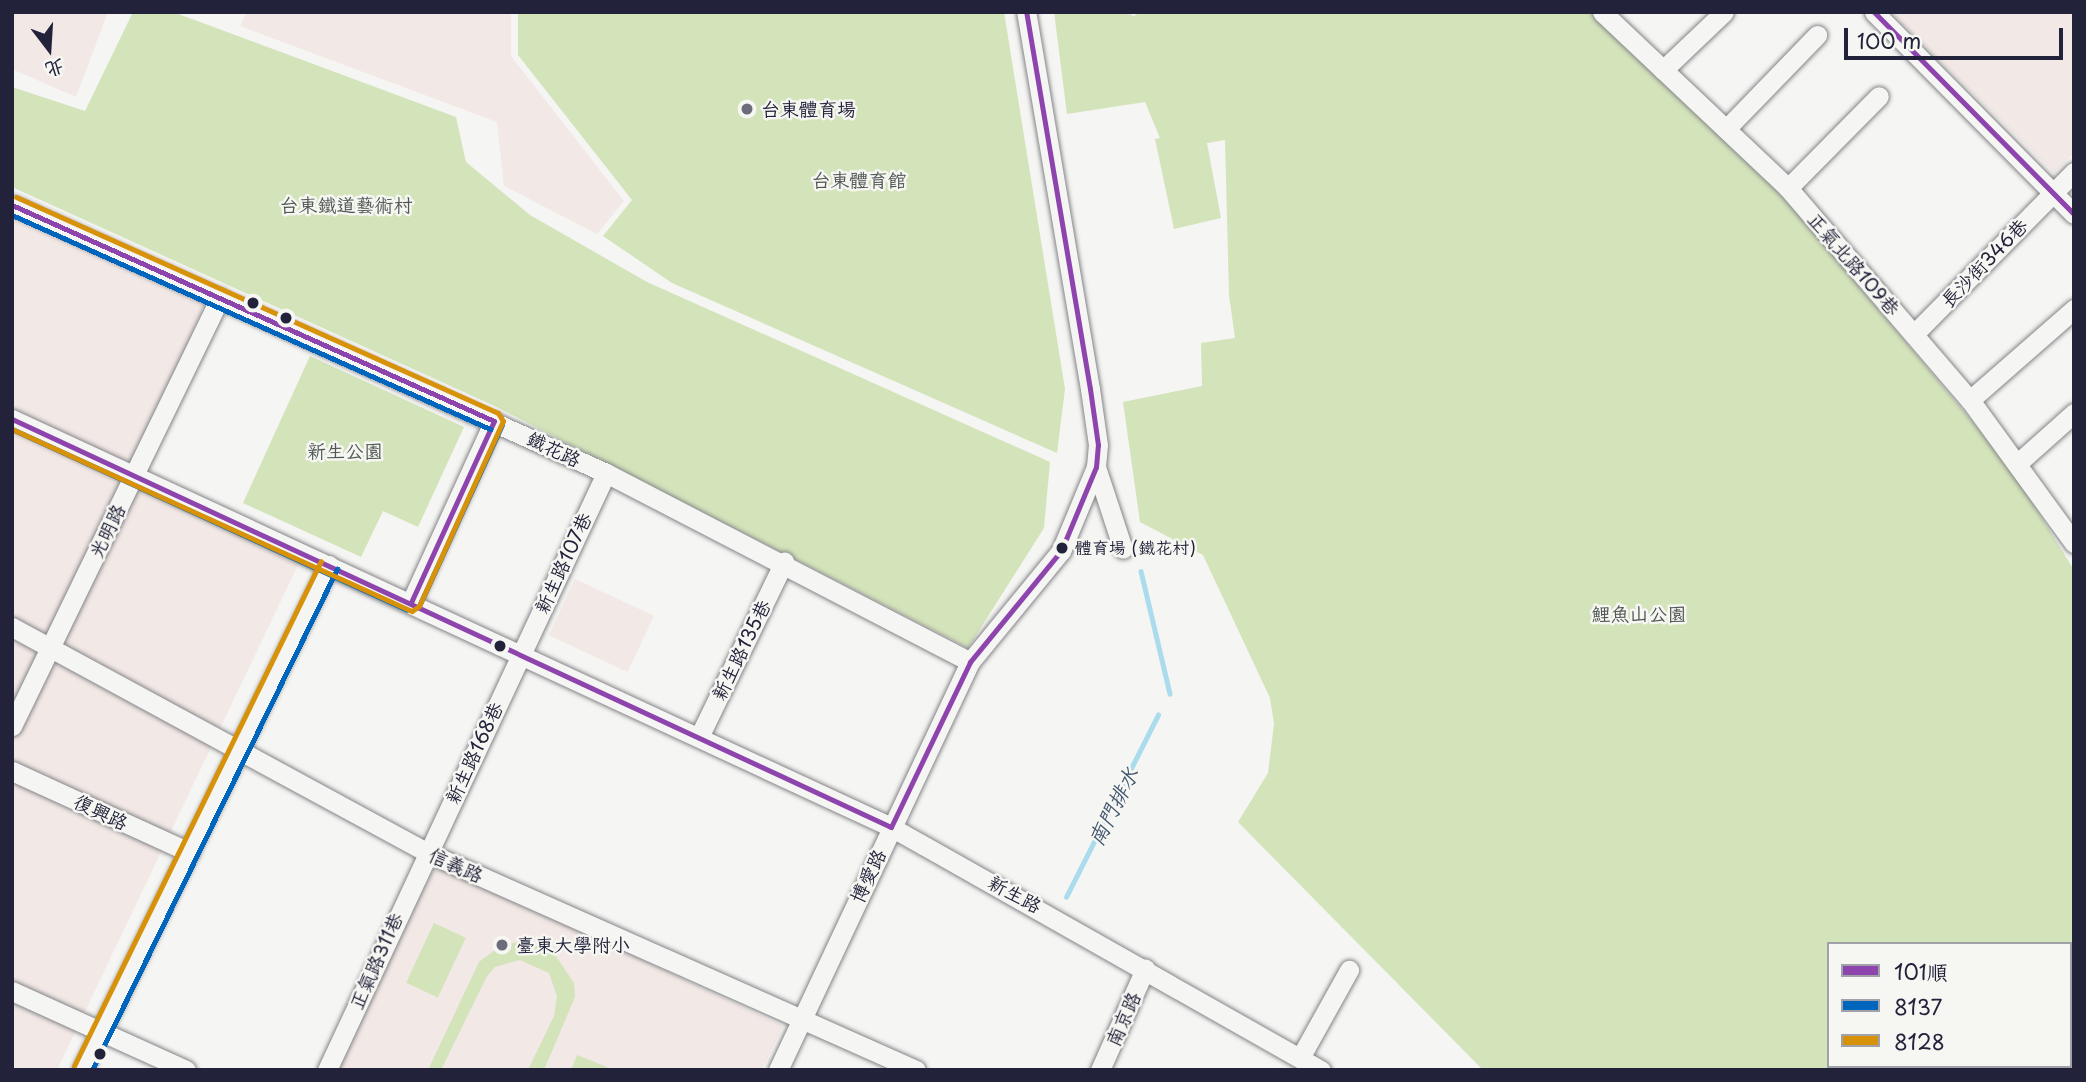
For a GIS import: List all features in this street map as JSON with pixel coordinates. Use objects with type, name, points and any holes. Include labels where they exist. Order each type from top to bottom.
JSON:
[{"type":"street","points":[[1026,12],[1090,389],[1098,445],[1096,467],[1123,549]]},
{"type":"street","name":"正氣北路109巷","points":[[1602,12],[1788,188],[1970,400],[2018,461],[2074,543]]},
{"type":"street","points":[[1663,71],[1724,12]]},
{"type":"street","points":[[1874,12],[2074,214]]},
{"type":"street","points":[[1726,128],[1817,35]]},
{"type":"street","points":[[1788,188],[1879,96]]},
{"type":"street","name":"長沙街346巷","points":[[1915,333],[2074,172]]},
{"type":"street","name":"鐵花路","points":[[12,205],[606,473],[784,562],[970,662]]},
{"type":"street","name":"光明路","points":[[12,726],[220,298]]},
{"type":"street","points":[[1970,400],[2074,309]]},
{"type":"street","points":[[2018,461],[2074,413]]},
{"type":"street","name":"新生路","points":[[12,419],[891,827],[1321,1070]]},
{"type":"street","points":[[411,602],[495,421]]},
{"type":"street","name":"博愛路","points":[[778,1070],[970,662],[1061,551],[1096,467]]},
{"type":"street","name":"新生路107巷","points":[[521,653],[606,473]]},
{"type":"street","name":"新生路135巷","points":[[699,737],[784,562]]},
{"type":"street","points":[[82,1070],[329,565]]},
{"type":"street","name":"信義路","points":[[12,627],[426,852],[916,1070]]},
{"type":"street","name":"新生路168巷","points":[[426,852],[521,653]]},
{"type":"street","name":"復興路","points":[[12,771],[189,852]]},
{"type":"street","name":"正氣路311巷","points":[[327,1070],[426,852]]},
{"type":"street","name":"南京路","points":[[1100,1070],[1145,969]]},
{"type":"street","points":[[1300,1058],[1349,970]]},
{"type":"street","points":[[12,991],[186,1070]]},
{"type":"shaded area","points":[[12,12],[108,12],[76,97],[12,69]]},
{"type":"shaded area","points":[[247,12],[511,12],[511,56],[624,201],[597,234],[504,186],[497,122],[240,26]]},
{"type":"shaded area","points":[[1890,12],[2074,12],[2074,153],[2054,173]]},
{"type":"shaded area","points":[[12,208],[208,296],[127,484],[298,565],[57,1070],[12,1070]]},
{"type":"shaded area","points":[[575,579],[654,616],[628,672],[549,635]]},
{"type":"shaded area","name":"臺東大學附小","points":[[437,863],[783,1026],[762,1070],[328,1070]]},
{"type":"green space","name":"台東鐵道藝術村","points":[[133,12],[173,12],[456,117],[466,162],[530,215],[647,282],[1050,462],[1044,528],[968,648],[497,407],[12,187],[12,87],[85,111]]},
{"type":"green space","name":"台東體育館","points":[[518,12],[1004,12],[1065,389],[1057,453],[672,283],[603,236],[632,200],[518,55]]},
{"type":"green space","name":"鯉魚山公園","points":[[1054,12],[1124,12],[1134,16],[1140,12],[1590,12],[1788,202],[2009,465],[2074,570],[2074,1070],[1483,1070],[1238,822],[1268,773],[1274,724],[1270,698],[1203,555],[1140,522],[1123,402],[1202,386],[1201,343],[1235,338],[1229,295],[1225,140],[1207,143],[1221,218],[1174,229],[1155,139],[1160,138],[1145,102],[1067,114]]},
{"type":"green space","name":"新生公園","points":[[310,356],[464,427],[418,527],[383,511],[361,557],[243,503]]},
{"type":"green space","points":[[434,923],[466,938],[438,998],[406,983]]},
{"type":"green space","points":[[523,941],[553,952],[574,983],[575,997],[544,1070],[528,1070],[554,1016],[557,996],[549,973],[520,960],[495,967],[487,976],[441,1070],[428,1070],[479,962],[500,946]]},
{"type":"green space","points":[[577,1055],[612,1069],[612,1070],[571,1070]]},
{"type":"waterway","name":"南門排水","points":[[1141,571],[1170,694]]},
{"type":"waterway","name":"南門排水","points":[[1066,897],[1158,715]]},
{"type":"transit line","name":"101順","points":[[12,419],[891,827],[970,662],[1061,551],[1096,467],[1098,445],[1090,389],[1026,12]]},
{"type":"transit line","name":"101順","points":[[1874,12],[2074,214]]},
{"type":"transit line","name":"8128","points":[[12,429],[412,611],[419,606],[503,421],[498,413],[16,197]]},
{"type":"transit line","name":"101順","points":[[12,205],[494,421],[411,602]]},
{"type":"transit line","name":"8137","points":[[12,215],[490,429]]},
{"type":"transit line","name":"8137","points":[[419,606],[502,425]]},
{"type":"transit line","name":"8137","points":[[12,429],[407,610]]},
{"type":"transit line","name":"8128","points":[[74,1066],[321,561]]},
{"type":"transit line","name":"8137","points":[[92,1070],[337,569]]},
{"type":"place","name":"台東體育場","points":[[747,109]]},
{"type":"place","name":"體育場 (鐵花村)","points":[[1062,548]]},
{"type":"place","name":"臺東大學附小","points":[[502,945]]}]
